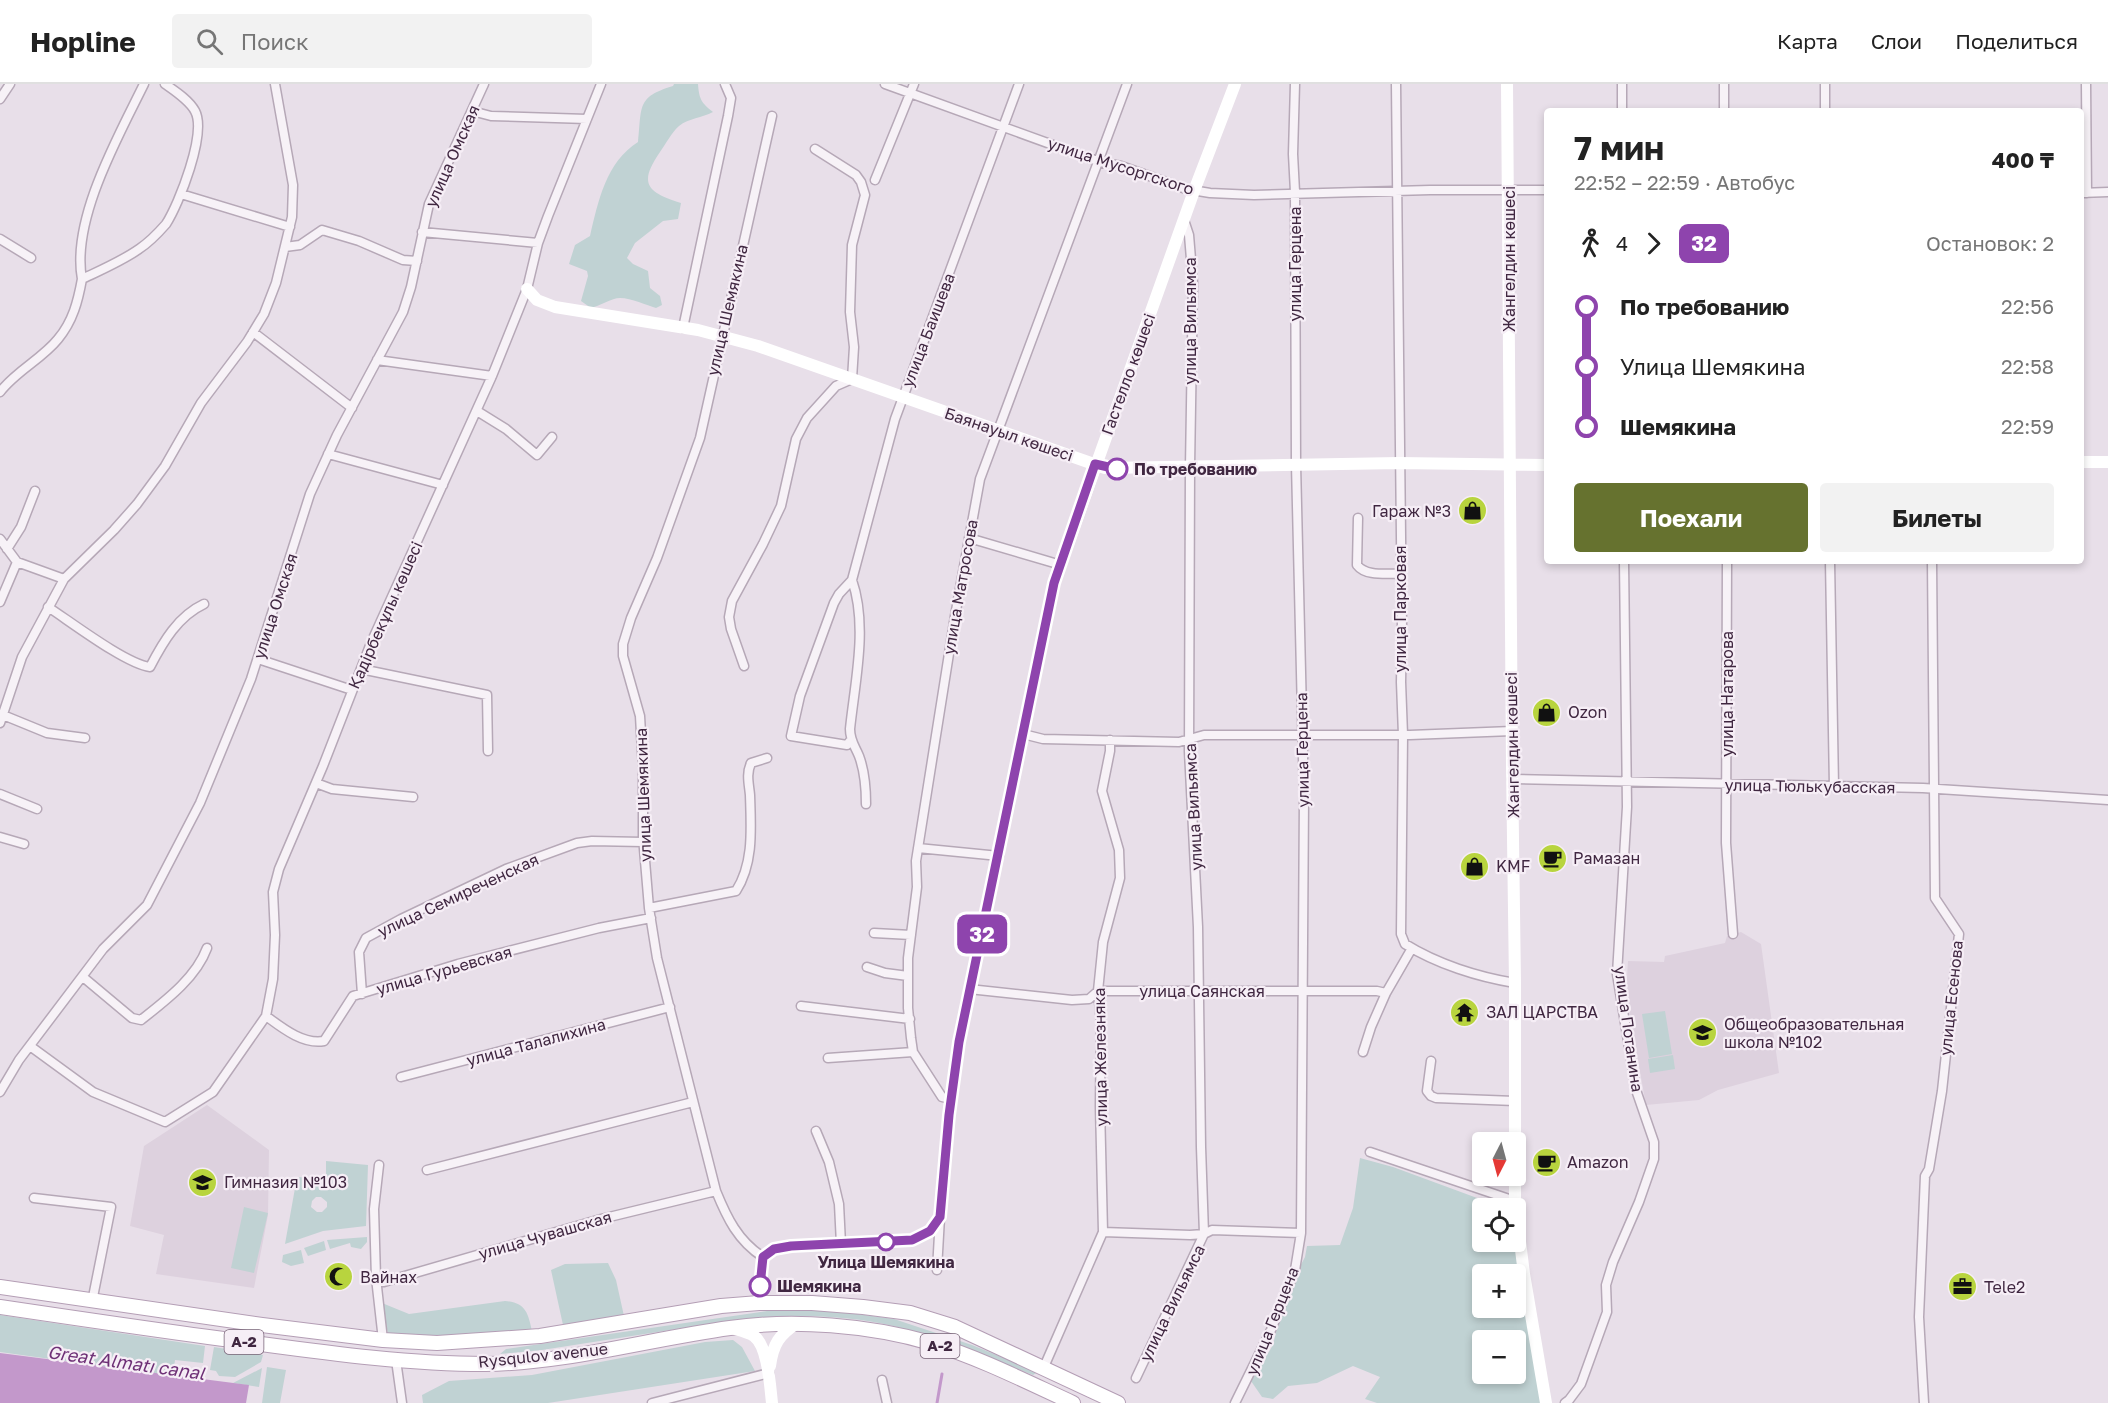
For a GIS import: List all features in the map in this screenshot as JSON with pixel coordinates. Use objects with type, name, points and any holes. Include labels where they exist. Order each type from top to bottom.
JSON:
[{"type":"main road","name":"Rysqulov avenue","points":[[0,1287],[92,1302],[296,1329],[383,1340],[436,1343],[487,1341],[560,1333],[721,1306],[759,1303]]},
{"type":"main road","points":[[0,1297],[31,1301],[36,1293]]},
{"type":"main road","name":"A-2","points":[[759,1303],[812,1302],[910,1313],[955,1327],[1118,1403]]},
{"type":"main road","name":"Rysqulov avenue","points":[[0,1307],[292,1349],[433,1363],[488,1364],[544,1359],[730,1328],[797,1323],[901,1335],[934,1344],[1004,1371],[1073,1403]]},
{"type":"main road","points":[[70,1317],[75,1307],[153,1319],[157,1311]]},
{"type":"main road","points":[[292,1349],[296,1329]]},
{"type":"main road","points":[[487,1341],[488,1364]]},
{"type":"main road","points":[[1088,1403],[1093,1400],[1098,1403]]},
{"type":"street","points":[[0,99],[10,84]]},
{"type":"street","points":[[0,392],[8,382],[58,339],[72,318],[78,303],[82,279],[79,264],[87,214],[116,141],[144,84]]},
{"type":"street","points":[[82,279],[140,249],[165,225],[181,194],[196,144],[198,120],[191,105],[165,84]]},
{"type":"street","points":[[86,738],[47,733],[2,719],[22,657],[64,579],[137,504],[165,466],[201,403],[264,314],[276,283],[290,227],[293,185],[275,84]]},
{"type":"street","name":"улица Омская","points":[[0,1092],[19,1060],[104,949],[147,905],[200,803],[258,659],[310,494],[328,454],[403,312],[417,261],[422,232],[436,186],[484,84]]},
{"type":"street","name":"Қадірбекұлы көшесі","points":[[30,1046],[93,1092],[165,1122],[213,1092],[266,1016],[273,979],[275,935],[271,905],[279,869],[361,669],[492,376],[527,289],[538,243],[601,84]]},
{"type":"street","points":[[683,328],[731,99],[725,84]]},
{"type":"street","name":"улица Мусоргского","points":[[885,84],[913,88],[1004,126],[1100,162],[1121,166],[1194,191],[1254,195],[1295,192],[1544,190]]},
{"type":"street","name":"улица Баишева","points":[[850,741],[847,745],[791,736],[800,696],[839,594],[852,580],[871,504],[903,397],[1019,84]]},
{"type":"street","name":"улица Матросова","points":[[951,1099],[942,1096],[913,1052],[908,976],[918,848],[969,538],[980,479],[1100,162],[1127,84]]},
{"type":"street","name":"Гастелло көшесі","points":[[940,1217],[951,1099],[969,989],[1060,565],[1194,191],[1235,84]]},
{"type":"street","name":"улица Герцена","points":[[1235,1403],[1271,1330],[1295,1270],[1301,1233],[1304,797],[1296,464],[1293,154],[1295,84]]},
{"type":"street","name":"улица Парковая","points":[[1396,84],[1403,735],[1401,934],[1404,944],[1412,948]]},
{"type":"street","name":"Жангелдин көшесі","points":[[1507,84],[1515,1198]]},
{"type":"street","points":[[1622,84],[1622,108]]},
{"type":"street","points":[[1724,84],[1724,108]]},
{"type":"street","points":[[1825,84],[1825,108]]},
{"type":"street","points":[[2086,84],[2084,193],[2108,192]]},
{"type":"street","points":[[875,180],[913,88]]},
{"type":"street","points":[[472,111],[491,116],[587,119]]},
{"type":"street","name":"улица Шемякина","points":[[763,1257],[750,1248],[736,1233],[716,1191],[657,958],[649,908],[643,842],[640,716],[623,656],[623,644],[693,460],[772,116]]},
{"type":"street","points":[[744,666],[731,629],[729,617],[732,601],[781,506],[796,439],[807,418],[836,386],[852,379],[854,347],[850,312],[852,245],[865,195],[861,182],[856,176],[815,149]]},
{"type":"street","points":[[181,194],[290,227]]},
{"type":"street","name":"улица Вильямса","points":[[1136,1378],[1204,1234],[1198,927],[1189,739],[1193,283],[1189,235],[1184,220]]},
{"type":"street","points":[[285,247],[300,245],[322,230],[359,241],[403,260],[417,261]]},
{"type":"street","points":[[422,232],[538,243]]},
{"type":"street","points":[[0,239],[31,258]]},
{"type":"street","name":"Баянауыл көшесі","points":[[527,289],[537,300],[555,307],[683,328],[758,346],[1095,464],[1117,469],[1399,463],[1544,465]]},
{"type":"street","points":[[253,332],[352,408]]},
{"type":"street","points":[[377,360],[492,376]]},
{"type":"street","points":[[477,411],[507,429],[537,455],[552,437]]},
{"type":"street","points":[[328,454],[443,485]]},
{"type":"street","points":[[2084,462],[2108,462]]},
{"type":"street","points":[[8,549],[21,526],[35,491]]},
{"type":"street","points":[[1358,518],[1357,565],[1361,570],[1371,573],[1401,574]]},
{"type":"street","points":[[969,538],[1060,565]]},
{"type":"street","points":[[0,539],[17,562],[64,579]]},
{"type":"street","points":[[0,602],[17,562]]},
{"type":"street","name":"улица Потанина","points":[[1565,1403],[1581,1384],[1607,1312],[1606,1285],[1613,1262],[1639,1202],[1654,1159],[1653,1142],[1636,1090],[1617,974],[1627,781],[1624,564]]},
{"type":"street","name":"улица Натарова","points":[[1727,564],[1726,843],[1733,934]]},
{"type":"street","points":[[1830,564],[1834,787]]},
{"type":"street","name":"улица Есенова","points":[[1924,1403],[1919,1317],[1925,1176],[1929,1169],[1942,1091],[1959,934],[1935,898],[1936,789],[1932,564]]},
{"type":"street","name":"улица Баишева","points":[[852,580],[858,597],[859,643],[849,729],[850,741],[859,755],[866,777],[866,804]]},
{"type":"street","points":[[48,607],[109,647],[142,666],[150,667],[166,638],[193,609],[204,604]]},
{"type":"street","points":[[258,659],[352,690]]},
{"type":"street","points":[[361,669],[487,694],[488,751]]},
{"type":"street","points":[[1023,734],[1043,739],[1179,741],[1204,735],[1403,735],[1512,731]]},
{"type":"street","name":"улица Железняка","points":[[1044,1368],[1103,1232],[1100,1106],[1101,1020],[1098,991],[1103,942],[1120,878],[1119,850],[1102,791],[1110,740]]},
{"type":"street","points":[[649,908],[736,891],[742,881],[749,856],[751,826],[747,772],[751,763],[767,758]]},
{"type":"street","name":"улица Тюлькубасская","points":[[1512,779],[1936,789],[2108,800]]},
{"type":"street","points":[[316,783],[332,789],[413,797]]},
{"type":"street","points":[[0,794],[37,809]]},
{"type":"street","points":[[0,837],[24,844]]},
{"type":"street","name":"улица Семиреченская","points":[[362,994],[359,952],[366,938],[401,919],[506,869],[576,843],[643,842]]},
{"type":"street","points":[[918,848],[999,856]]},
{"type":"street","name":"улица Гурьевская","points":[[266,1016],[300,1038],[324,1041],[353,996],[480,959],[599,928],[651,918]]},
{"type":"street","points":[[874,933],[911,935]]},
{"type":"street","points":[[83,976],[132,1018],[141,1020],[165,1001],[187,978],[207,948]]},
{"type":"street","points":[[1363,1052],[1386,993],[1412,948],[1442,963],[1482,976],[1515,983]]},
{"type":"street","points":[[867,967],[885,974],[908,976]]},
{"type":"street","name":"улица Саянская","points":[[969,989],[1072,1000],[1089,999],[1098,991],[1377,991],[1386,993]]},
{"type":"street","points":[[801,1006],[910,1019]]},
{"type":"street","name":"улица Талалихина","points":[[401,1077],[670,1007]]},
{"type":"street","points":[[828,1058],[913,1052]]},
{"type":"street","points":[[1431,1061],[1427,1091],[1431,1096],[1515,1101]]},
{"type":"street","points":[[427,1170],[693,1102]]},
{"type":"street","points":[[816,1131],[829,1162],[839,1204],[841,1244]]},
{"type":"street","points":[[1370,1152],[1506,1198]]},
{"type":"street","points":[[379,1165],[374,1209],[376,1282],[383,1340]]},
{"type":"street","name":"улица Чувашская","points":[[376,1282],[384,1282],[601,1219],[716,1191]]},
{"type":"street","points":[[34,1198],[111,1207],[92,1302]]},
{"type":"street","points":[[759,1303],[763,1257],[774,1249],[791,1246],[912,1240],[930,1231],[940,1217]]},
{"type":"street","points":[[937,1270],[940,1217]]},
{"type":"street","points":[[1103,1232],[1204,1234],[1212,1230],[1301,1233]]},
{"type":"street","name":"Жангелдин көшесі","points":[[1521,1252],[1546,1403]]},
{"type":"street","points":[[769,1373],[772,1349],[777,1339],[797,1323]]},
{"type":"street","points":[[730,1328],[753,1335],[760,1342],[769,1373],[772,1403]]},
{"type":"street","points":[[396,1360],[402,1403]]},
{"type":"street","points":[[652,1403],[769,1373]]},
{"type":"street","points":[[882,1380],[888,1403]]},
{"type":"shaded area","points":[[674,84],[698,84],[701,100],[713,112],[679,126],[649,172],[648,179],[654,190],[660,195],[681,203],[678,219],[663,221],[635,243],[627,258],[633,264],[648,271],[650,288],[660,296],[662,305],[656,308],[619,298],[591,308],[581,301],[588,276],[587,271],[569,264],[575,245],[590,236],[600,197],[611,172],[627,150],[638,142],[643,105],[652,94]]},
{"type":"shaded area","name":"Общеобразовательная школа №102","points":[[1741,932],[1761,944],[1779,1073],[1718,1090],[1699,1100],[1646,1105],[1626,994],[1628,961],[1664,962],[1665,956],[1725,943],[1727,936]]},
{"type":"shaded area","points":[[1665,1011],[1672,1054],[1649,1058],[1642,1014]]},
{"type":"shaded area","points":[[1673,1055],[1675,1069],[1650,1073],[1648,1059]]},
{"type":"shaded area","name":"Гимназия №103","points":[[207,1105],[269,1150],[268,1215],[254,1288],[156,1274],[164,1235],[130,1226],[144,1146]]},
{"type":"shaded area","points":[[1360,1158],[1393,1167],[1477,1198],[1472,1198],[1472,1252],[1517,1252],[1519,1264],[1472,1264],[1472,1318],[1526,1318],[1526,1303],[1544,1403],[1377,1403],[1365,1399],[1380,1377],[1353,1366],[1317,1383],[1288,1386],[1273,1399],[1262,1397],[1251,1381],[1273,1345],[1281,1311],[1292,1293],[1294,1278],[1305,1257],[1307,1246],[1340,1245],[1353,1208]]},
{"type":"shaded area","points":[[326,1161],[368,1165],[366,1226],[323,1231],[285,1244],[297,1177],[326,1176]],"holes":[[[316,1197],[321,1197],[327,1202],[327,1207],[322,1212],[317,1212],[311,1207],[312,1201]]]},
{"type":"shaded area","points":[[244,1207],[268,1213],[254,1273],[231,1268]]},
{"type":"shaded area","points":[[367,1237],[367,1242],[361,1249],[351,1247],[350,1243],[330,1249],[327,1240]]},
{"type":"shaded area","points":[[324,1241],[326,1250],[308,1256],[304,1248]]},
{"type":"shaded area","points":[[301,1250],[304,1263],[291,1266],[282,1262],[283,1255]]},
{"type":"shaded area","points":[[608,1263],[616,1280],[624,1316],[563,1325],[551,1270],[565,1264]]},
{"type":"shaded area","points":[[505,1301],[518,1304],[525,1310],[532,1331],[462,1338],[388,1334],[382,1303],[409,1314]]},
{"type":"shaded area","points":[[774,1310],[835,1311],[894,1319],[972,1345],[1038,1372],[1033,1375],[982,1354],[893,1326],[856,1319],[817,1316],[741,1319],[542,1350],[500,1354],[506,1349]]},
{"type":"shaded area","points":[[0,1315],[205,1346],[203,1363],[175,1360],[173,1376],[0,1352]]},
{"type":"shaded area","points":[[733,1340],[742,1347],[755,1371],[548,1403],[423,1403],[422,1395],[449,1381],[532,1375],[705,1342]]},
{"type":"shaded area","points":[[214,1347],[263,1355],[261,1362],[235,1377],[219,1376],[216,1371],[210,1370]]},
{"type":"shaded area","points":[[0,1353],[249,1385],[246,1403],[0,1403]]},
{"type":"shaded area","points":[[267,1367],[286,1370],[280,1403],[262,1403]]},
{"type":"shaded area","points":[[262,1368],[259,1387],[233,1383]]},
{"type":"waterway","points":[[937,1403],[942,1374]]},
{"type":"bus line","name":"32","points":[[760,1286],[763,1257],[774,1249],[791,1246],[912,1240],[930,1231],[940,1217],[949,1115],[959,1042],[1054,583],[1095,464],[1117,469]]},
{"type":"place","name":"По требованию","points":[[1117,469]]},
{"type":"place","name":"Гараж №3","points":[[1472,511]]},
{"type":"place","name":"Ozon","points":[[1547,712]]},
{"type":"place","name":"Рамазан","points":[[1552,858]]},
{"type":"place","name":"KMF","points":[[1475,866]]},
{"type":"place","name":"ЗАЛ ЦАРСТВА","points":[[1465,1012]]},
{"type":"place","name":"Общеобразовательная школа №102","points":[[1703,1033]]},
{"type":"place","name":"Amazon","points":[[1546,1162]]},
{"type":"place","name":"Гимназия №103","points":[[203,1182]]},
{"type":"place","name":"Улица Шемякина","points":[[886,1242]]},
{"type":"place","name":"Вайнах","points":[[339,1277]]},
{"type":"place","name":"Шемякина","points":[[760,1286]]},
{"type":"place","name":"Tele2","points":[[1963,1287]]},
{"type":"water label","name":"Great Almatı canal","points":[[126,1363]]}]
